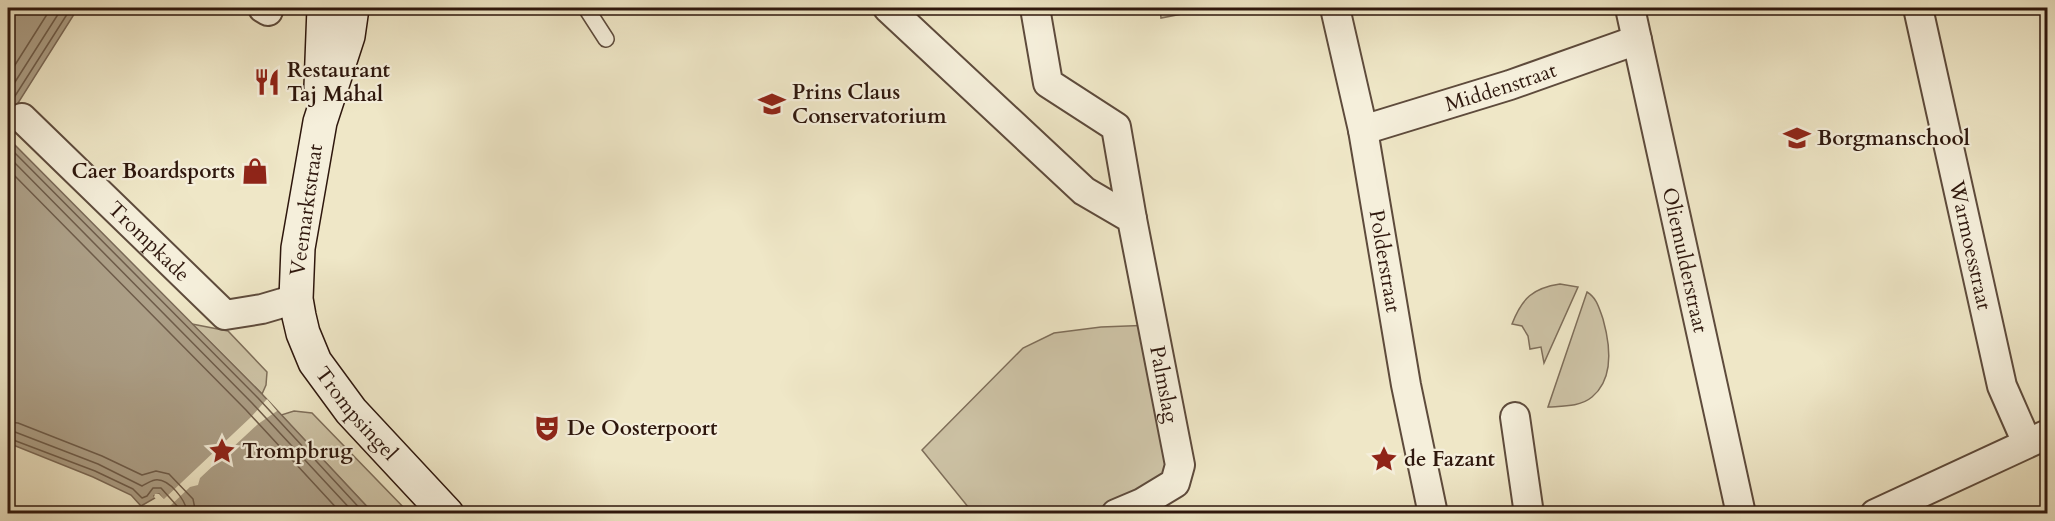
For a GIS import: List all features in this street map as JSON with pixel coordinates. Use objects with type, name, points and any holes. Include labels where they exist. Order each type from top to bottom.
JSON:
[{"type":"main road","name":"Veemarktstraat","points":[[296,298],[298,248],[320,122],[324,8]]},
{"type":"main road","name":"Veemarktstraat","points":[[320,122],[348,36],[352,8]]},
{"type":"main road","name":"Trompsingel","points":[[296,298],[303,333],[315,362],[351,411],[447,513]]},
{"type":"street","points":[[888,8],[1084,191],[1132,219]]},
{"type":"street","name":"Palmslag","points":[[1035,8],[1048,83],[1116,127],[1180,465],[1175,483],[1142,503],[1116,513]]},
{"type":"street","name":"Polderstraat","points":[[1335,8],[1363,130],[1406,385],[1433,513]]},
{"type":"street","name":"Oliemulderstraat","points":[[1630,8],[1741,513]]},
{"type":"street","name":"Warmoesstraat","points":[[1918,8],[2002,386],[2037,438]]},
{"type":"street","name":"Middenstraat","points":[[1363,130],[1510,85],[1637,40]]},
{"type":"street","name":"Trompkade","points":[[22,117],[225,315],[262,309],[296,298]]},
{"type":"street","points":[[1515,417],[1529,513]]},
{"type":"street","points":[[1875,513],[2037,438]]},
{"type":"lane","points":[[586,8],[606,39]]},
{"type":"shaded area","points":[[1160,8],[1213,8],[1161,18]]},
{"type":"shaded area","points":[[1560,284],[1578,287],[1544,363],[1541,347],[1530,349],[1528,336],[1522,326],[1512,324],[1520,307],[1530,296],[1543,288]]},
{"type":"shaded area","points":[[1587,292],[1597,304],[1605,329],[1609,360],[1604,380],[1592,397],[1582,403],[1548,407]]},
{"type":"shaded area","points":[[192,324],[228,331],[267,372],[266,385],[262,394]]},
{"type":"shaded area","points":[[1153,325],[1184,485],[1095,513],[973,513],[922,450],[1023,348],[1054,333],[1101,327]]},
{"type":"shaded area","points":[[294,411],[312,413],[409,513],[373,513],[281,415]]},
{"type":"water","points":[[8,8],[78,8],[8,119]]},
{"type":"water","points":[[8,134],[11,141],[262,394],[373,513],[174,513],[159,494],[141,506],[131,495],[93,477],[8,443]]},
{"type":"pier","name":"Trompbrug","points":[[267,399],[277,411],[258,424],[200,478],[198,485],[190,487],[170,506],[174,513],[171,514],[158,497],[157,500],[154,497],[155,494],[159,494],[164,499]]},
{"type":"place","name":"Restaurant Taj Mahal","points":[[267,82]]},
{"type":"place","name":"Prins Claus Conservatorium","points":[[772,104]]},
{"type":"place","name":"Borgmanschool","points":[[1797,138]]},
{"type":"place","name":"Caer Boardsports","points":[[255,171]]},
{"type":"place","name":"De Oosterpoort","points":[[547,428]]},
{"type":"place","name":"Trompbrug","points":[[222,451]]},
{"type":"place","name":"de Fazant","points":[[1384,459]]}]
